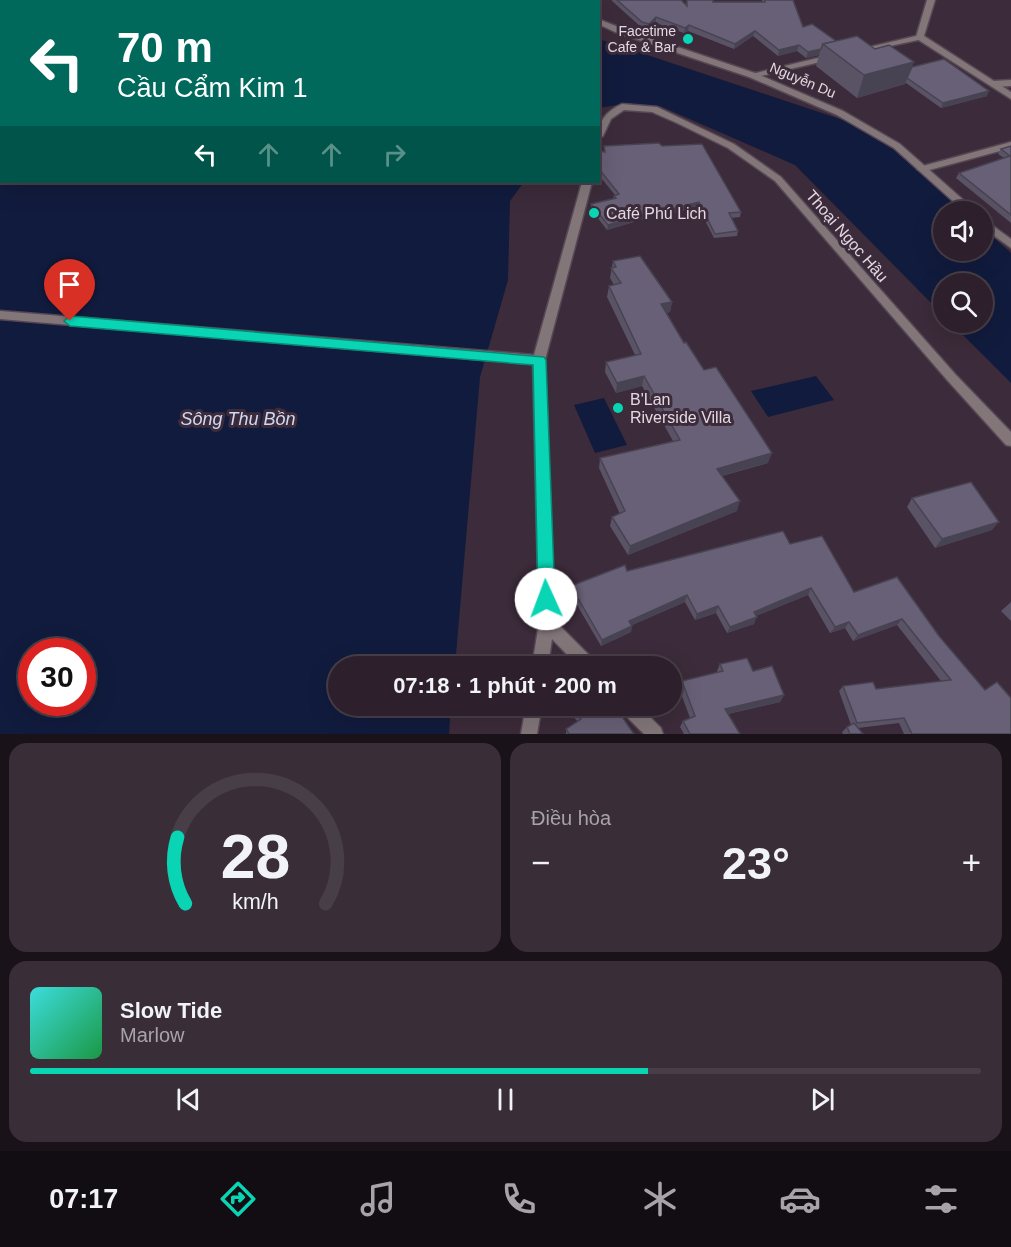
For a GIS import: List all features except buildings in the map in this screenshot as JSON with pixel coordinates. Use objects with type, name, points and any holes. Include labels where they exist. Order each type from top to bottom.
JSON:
[{"type":"street","points":[[920,37],[931,0]]},
{"type":"street","name":"Nguyễn Du","points":[[600,22],[752,75],[840,113],[876,132],[959,201]]},
{"type":"street","points":[[853,52],[920,37],[1011,96]]},
{"type":"street","points":[[752,75],[842,54]]},
{"type":"street","points":[[993,84],[1011,83]]},
{"type":"street","name":"Thoại Ngọc Hầu","points":[[600,132],[607,118],[622,107],[654,109],[731,146],[778,179],[944,370],[1011,441]]},
{"type":"street","points":[[922,169],[1011,145]]},
{"type":"street","points":[[542,656],[547,623],[539,360],[586,183]]},
{"type":"street","points":[[993,230],[1011,245]]},
{"type":"street","points":[[0,315],[539,360]]},
{"type":"street","points":[[547,623],[579,656]]},
{"type":"street","points":[[529,734],[532,716]]},
{"type":"street","points":[[638,716],[655,734]]},
{"type":"water","points":[[600,39],[849,122],[878,136],[953,201],[933,201],[933,261],[993,261],[993,237],[1011,253],[1011,383],[961,333],[993,333],[993,273],[933,273],[933,305],[795,165],[660,106],[624,104],[600,108]]},
{"type":"water","name":"Sông Thu Bồn","points":[[0,183],[523,183],[510,201],[508,280],[480,377],[456,656],[328,656],[328,716],[450,716],[449,734],[0,734]]},
{"type":"water","points":[[816,376],[834,400],[768,417],[751,391]]},
{"type":"water","points":[[604,398],[627,445],[595,453],[574,405]]},
{"type":"place","name":"Facetime Cafe & Bar","points":[[688,39]]},
{"type":"place","name":"Café Phú Lich","points":[[594,213]]},
{"type":"place","name":"B'Lan Riverside Villa","points":[[618,408]]},
{"type":"route","points":[[70,321],[539,360],[546,599]]}]
